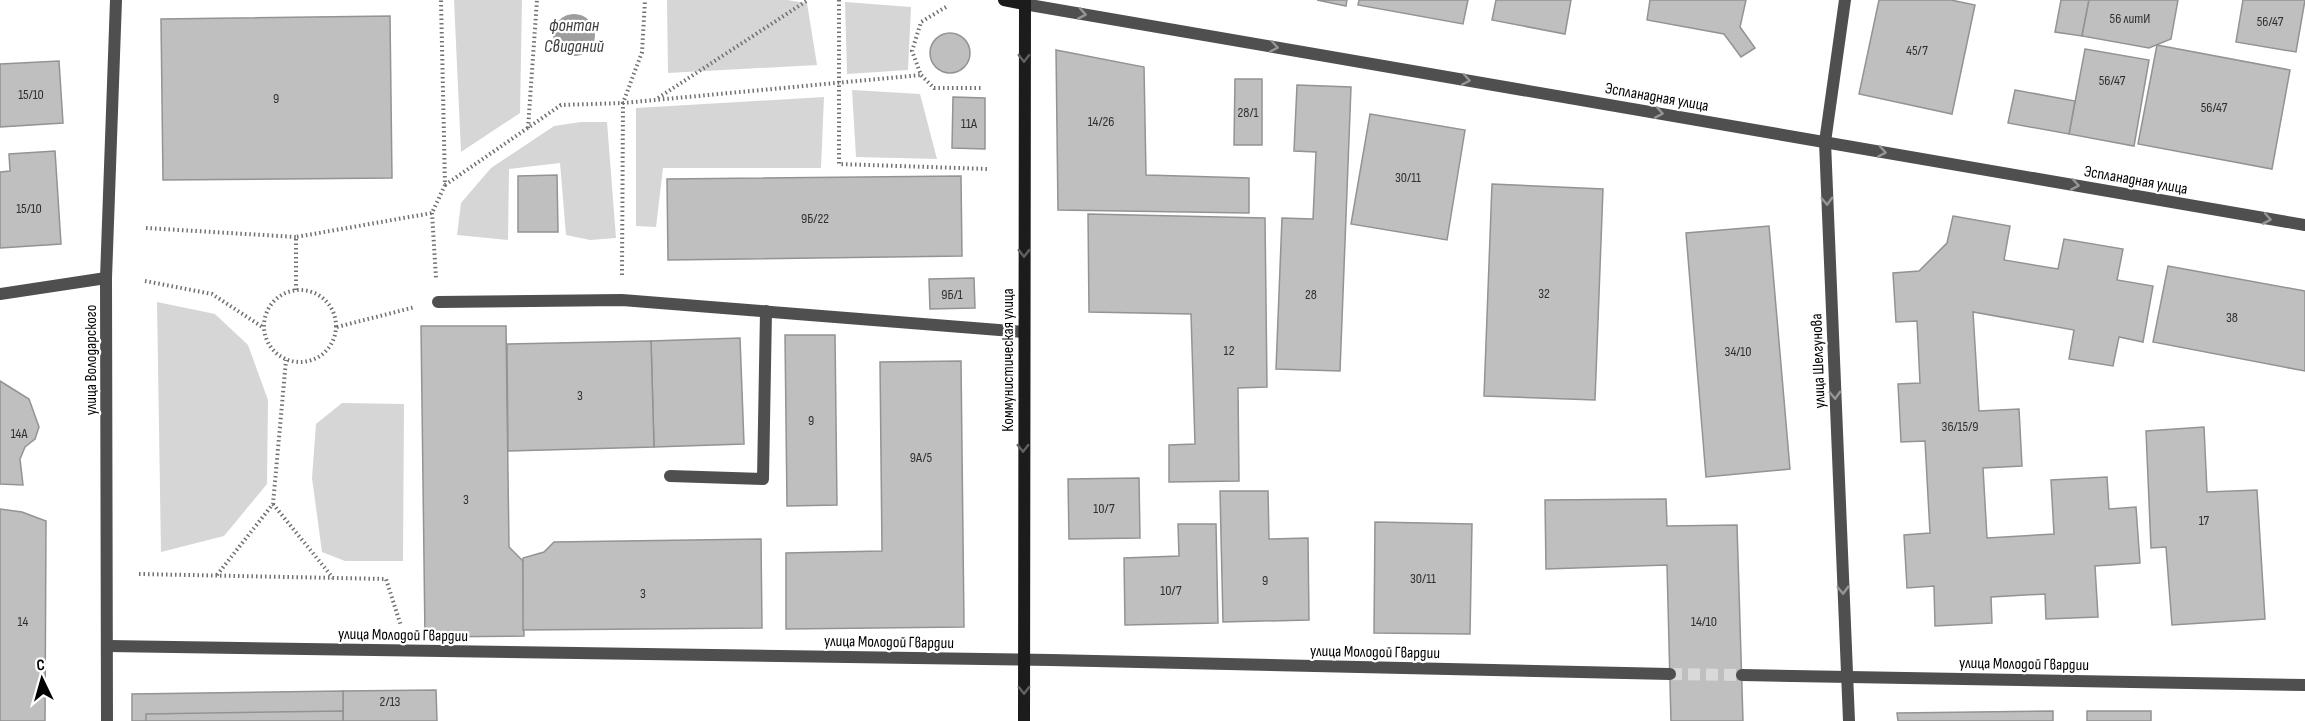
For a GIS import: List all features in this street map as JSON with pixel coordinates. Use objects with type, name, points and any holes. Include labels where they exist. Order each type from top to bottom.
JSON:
[{"type":"main road","name":"Эспланадная улица","points":[[1004,0],[1025,2]]},
{"type":"main road","name":"Коммунистическая улица","points":[[1024,721],[1025,2]]},
{"type":"street","name":"улица Володарского","points":[[107,721],[106,278],[116,0]]},
{"type":"street","name":"улица Шелгунова","points":[[1845,0],[1825,142],[1849,721]]},
{"type":"street","name":"Эспланадная улица","points":[[1025,2],[2305,225]]},
{"type":"street","points":[[0,294],[106,278]]},
{"type":"street","points":[[438,302],[622,300],[1023,332]]},
{"type":"street","points":[[670,476],[763,479],[766,311]]},
{"type":"street","name":"улица Молодой Гвардии","points":[[108,646],[1023,660],[1670,674]]},
{"type":"street","name":"улица Молодой Гвардии","points":[[1742,675],[2305,685]]},
{"type":"path","points":[[337,327],[438,302],[432,213],[445,185],[441,0]]},
{"type":"path","points":[[528,129],[537,0]]},
{"type":"path","points":[[622,300],[623,103],[642,52],[645,0]]},
{"type":"path","points":[[656,100],[808,0]]},
{"type":"path","points":[[840,0],[839,164],[989,169]]},
{"type":"path","points":[[946,7],[921,22],[912,51],[921,75],[934,88],[983,88]]},
{"type":"path","points":[[445,185],[561,105],[623,103],[921,75]]},
{"type":"path","points":[[146,228],[296,237],[432,213]]},
{"type":"path","points":[[296,237],[296,290]]},
{"type":"path","points":[[145,281],[212,294],[264,329]]},
{"type":"path","points":[[296,290],[309,291],[320,296],[329,304],[335,315],[337,327],[334,338],[320,356],[309,361],[286,360],[276,354],[268,345],[264,329],[267,311],[274,300],[284,293],[296,290]]},
{"type":"path","points":[[217,575],[273,504],[286,360]]},
{"type":"path","points":[[273,504],[333,578]]},
{"type":"path","points":[[139,574],[386,579],[409,651]]},
{"type":"shaded area","points":[[454,0],[522,0],[520,113],[461,152]]},
{"type":"shaded area","points":[[667,0],[787,0],[807,3],[817,65],[668,73]]},
{"type":"shaded area","points":[[845,2],[911,7],[908,70],[847,74]]},
{"type":"shaded area","points":[[852,90],[920,94],[937,159],[856,157]]},
{"type":"shaded area","points":[[824,97],[821,168],[663,168],[656,227],[636,226],[636,108]]},
{"type":"shaded area","points":[[581,122],[607,122],[616,238],[590,240],[566,235],[560,163],[509,169],[508,240],[457,235],[461,203],[491,168],[554,126]]},
{"type":"shaded area","points":[[157,302],[215,314],[248,345],[268,400],[267,484],[224,536],[161,552]]},
{"type":"shaded area","points":[[342,403],[404,404],[403,561],[345,561],[322,552],[312,478],[316,424]]},
{"type":"water","name":"фонтан Свиданий","points":[[574,14],[582,15],[589,20],[594,27],[594,43],[589,50],[582,55],[574,56],[566,55],[559,50],[554,43],[553,35],[554,27],[559,20],[566,15]]},
{"type":"building","points":[[1317,0],[1347,0],[1346,6]]},
{"type":"building","points":[[1359,0],[1468,0],[1463,24],[1358,5]]},
{"type":"building","points":[[1496,0],[1571,0],[1565,34],[1492,20]]},
{"type":"building","points":[[1650,0],[1746,0],[1740,27],[1755,48],[1741,57],[1724,34],[1647,20]]},
{"type":"building","points":[[1879,0],[1951,0],[1975,5],[1952,114],[1859,94]]},
{"type":"building","points":[[2061,0],[2089,0],[2082,36],[2055,32]]},
{"type":"building","points":[[2089,0],[2178,0],[2171,39],[2149,48],[2082,36]]},
{"type":"building","points":[[2243,0],[2305,0],[2296,52],[2236,42]]},
{"type":"building","points":[[390,16],[392,178],[163,180],[161,19]]},
{"type":"building","points":[[950,33],[958,34],[964,39],[969,45],[969,61],[964,67],[958,72],[950,73],[942,72],[936,67],[931,61],[930,53],[931,45],[936,39],[942,34]]},
{"type":"building","points":[[2157,45],[2290,70],[2272,169],[2138,144]]},
{"type":"building","points":[[2085,49],[2149,60],[2134,146],[2069,134]]},
{"type":"building","points":[[1056,50],[1144,67],[1146,175],[1249,178],[1249,213],[1058,210]]},
{"type":"building","points":[[59,61],[63,123],[0,127],[0,64]]},
{"type":"building","points":[[1235,79],[1262,79],[1262,145],[1234,145]]},
{"type":"building","points":[[1297,85],[1351,87],[1340,371],[1276,369],[1282,218],[1313,219],[1316,152],[1294,151]]},
{"type":"building","points":[[2015,90],[2075,101],[2069,134],[2008,123]]},
{"type":"building","points":[[953,97],[985,98],[985,149],[952,148]]},
{"type":"building","points":[[1370,114],[1465,130],[1447,240],[1351,224]]},
{"type":"building","points":[[55,151],[61,244],[0,248],[0,172],[10,171],[9,154]]},
{"type":"building","points":[[557,175],[558,232],[518,232],[518,176]]},
{"type":"building","points":[[961,176],[962,256],[668,260],[667,179]]},
{"type":"building","points":[[1492,184],[1603,189],[1595,400],[1484,396]]},
{"type":"building","points":[[1088,214],[1265,218],[1267,387],[1238,388],[1239,481],[1169,482],[1169,445],[1195,444],[1191,314],[1089,312]]},
{"type":"building","points":[[1953,216],[2010,226],[2004,260],[2058,269],[2064,239],[2123,249],[2117,280],[2153,286],[2143,342],[2119,337],[2113,366],[2069,359],[2074,330],[1973,312],[1979,411],[2019,409],[2022,466],[1983,468],[1987,538],[2054,534],[2051,480],[2107,477],[2109,509],[2136,507],[2140,563],[2095,566],[2098,617],[2046,619],[2045,594],[1991,597],[1992,623],[1935,626],[1934,586],[1907,588],[1904,535],[1930,533],[1925,441],[1901,442],[1898,384],[1920,383],[1917,321],[1896,322],[1893,273],[1919,271],[1947,243]]},
{"type":"building","points":[[1769,226],[1790,469],[1706,477],[1686,233]]},
{"type":"building","points":[[2168,266],[2305,291],[2305,371],[2153,342]]},
{"type":"building","points":[[974,278],[975,308],[930,309],[929,279]]},
{"type":"building","points":[[421,326],[506,326],[509,547],[523,561],[524,636],[425,637]]},
{"type":"building","points":[[785,335],[835,335],[837,505],[787,506]]},
{"type":"building","points":[[740,338],[744,444],[654,447],[651,341]]},
{"type":"building","points":[[651,341],[654,447],[508,451],[507,344]]},
{"type":"building","points":[[961,361],[964,627],[786,629],[786,553],[882,551],[880,362]]},
{"type":"building","points":[[0,381],[29,399],[39,427],[35,439],[25,447],[20,459],[23,485],[0,484]]},
{"type":"building","points":[[2204,427],[2207,492],[2257,490],[2265,619],[2172,625],[2166,547],[2151,548],[2146,431]]},
{"type":"building","points":[[1139,478],[1140,538],[1069,539],[1068,479]]},
{"type":"building","points":[[1220,491],[1268,491],[1269,539],[1308,538],[1309,620],[1223,622]]},
{"type":"building","points":[[1666,499],[1667,526],[1737,525],[1743,721],[1671,721],[1667,565],[1546,569],[1545,500]]},
{"type":"building","points":[[0,509],[22,512],[46,521],[45,721],[0,721]]},
{"type":"building","points":[[1375,522],[1472,524],[1470,634],[1374,633]]},
{"type":"building","points":[[1178,524],[1216,524],[1218,623],[1125,625],[1124,558],[1179,556]]},
{"type":"building","points":[[761,539],[762,628],[523,630],[523,558],[544,552],[554,542]]},
{"type":"building","points":[[436,690],[437,721],[343,721],[343,691]]},
{"type":"building","points":[[343,691],[343,721],[132,721],[132,694]]},
{"type":"building","points":[[343,711],[343,721],[146,721],[146,714]]},
{"type":"building","points":[[2053,711],[2053,721],[1898,721],[1897,713]]},
{"type":"building","points":[[2087,711],[2151,711],[2151,721],[2087,721]]},
{"type":"tunnel","points":[[1670,674],[1742,675]]}]
